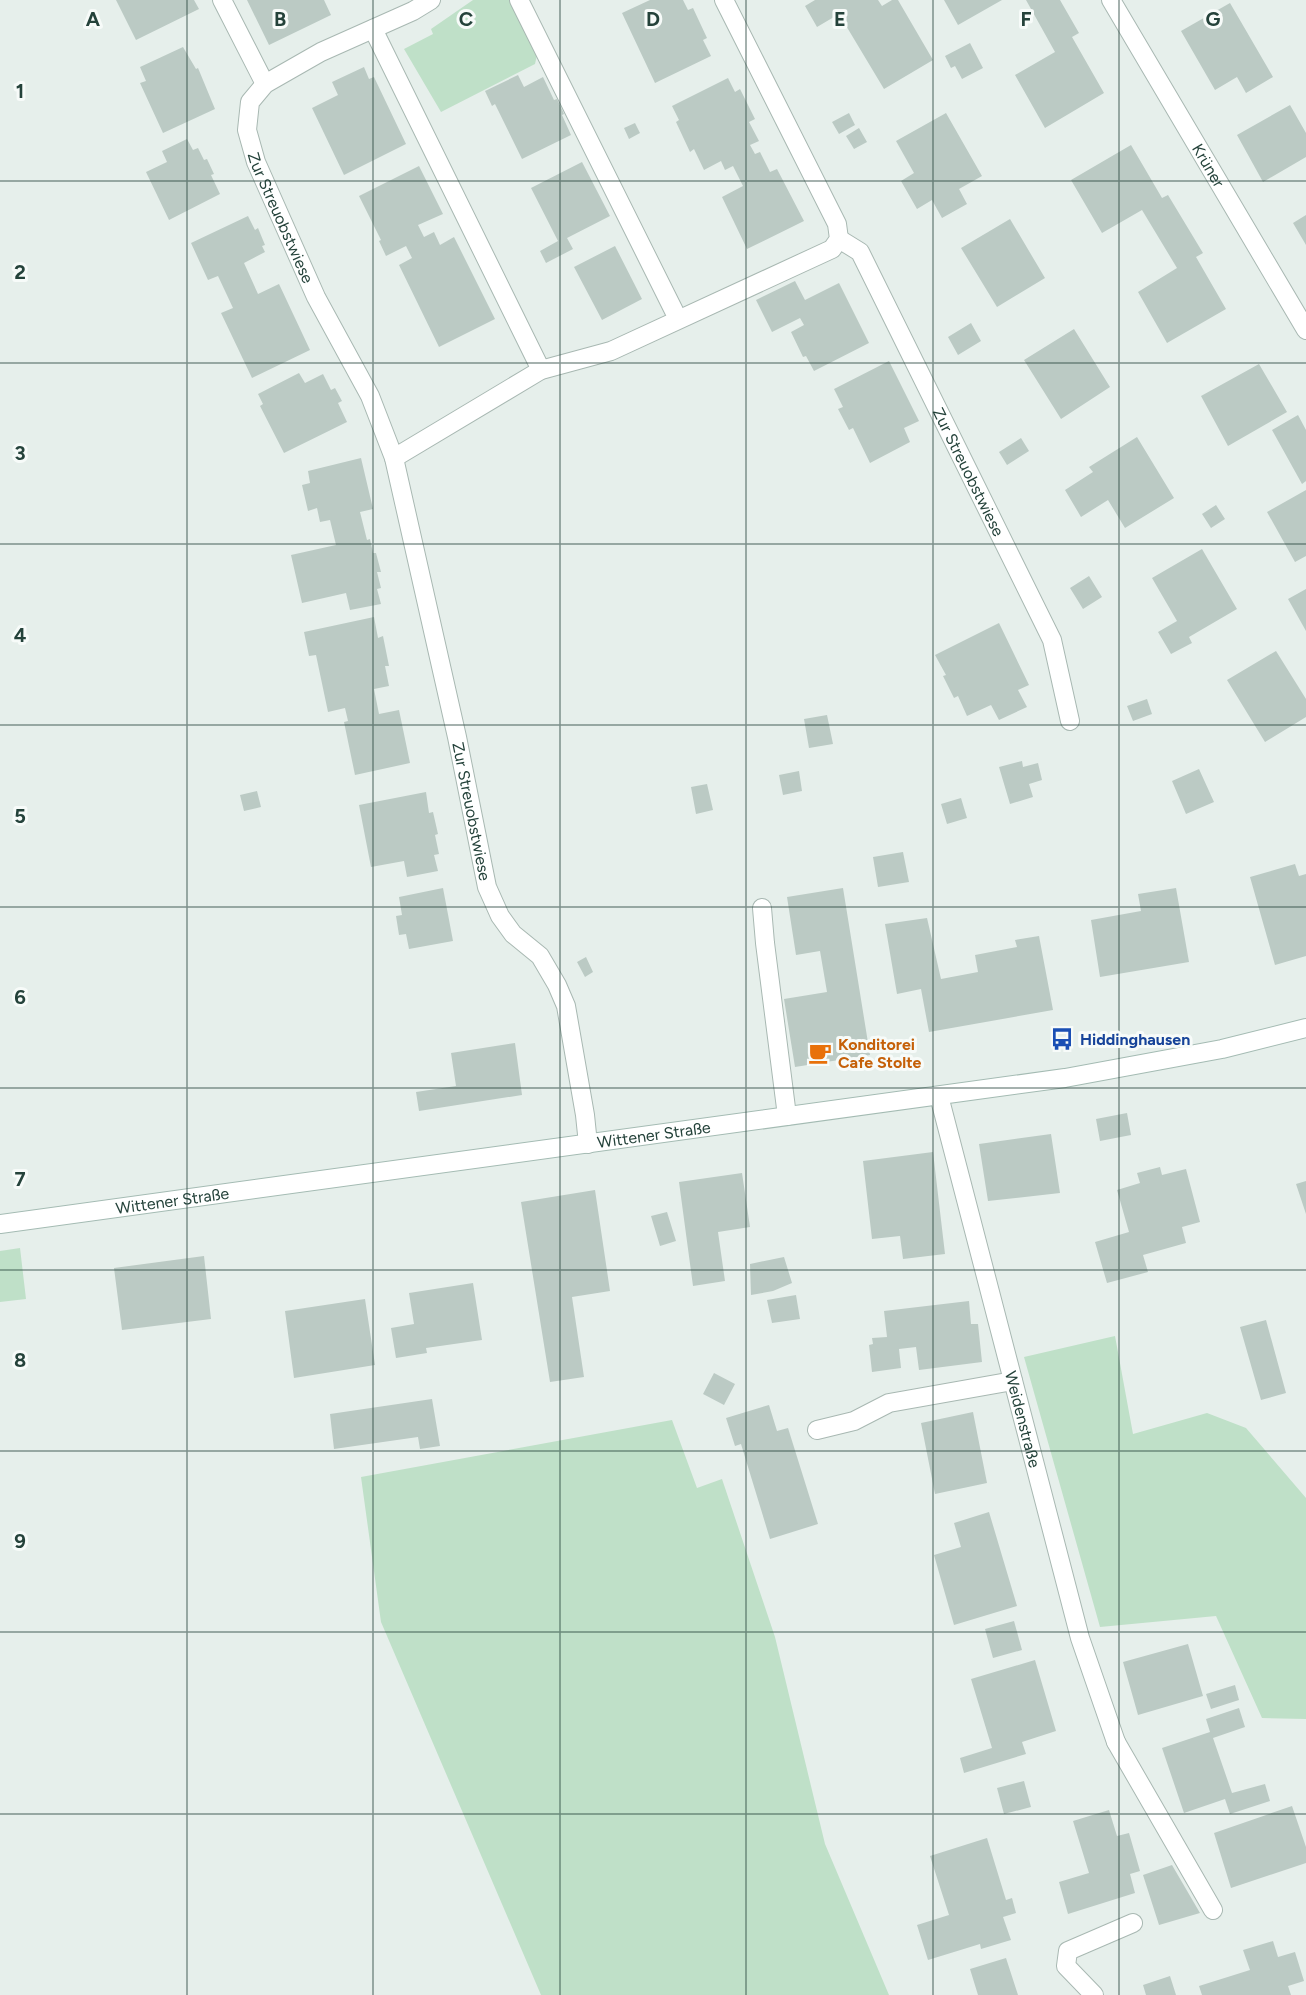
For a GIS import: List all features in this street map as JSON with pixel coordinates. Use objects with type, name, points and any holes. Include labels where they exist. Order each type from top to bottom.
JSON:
[{"type":"street","points":[[222,0],[265,84]]},
{"type":"street","name":"Zur Streuobstwiese","points":[[431,0],[413,11],[321,52],[265,84],[250,102],[247,130],[256,162],[316,297],[370,396],[394,458],[488,886],[500,916],[513,934],[540,956],[566,1006],[588,1144]]},
{"type":"street","points":[[519,0],[678,319]]},
{"type":"street","points":[[394,458],[541,370],[611,351],[832,249],[839,239],[832,215],[724,0]]},
{"type":"street","name":"Krüner","points":[[1111,0],[1306,330]]},
{"type":"street","points":[[373,29],[541,370]]},
{"type":"street","name":"Zur Streuobstwiese","points":[[839,239],[860,252],[1052,640],[1070,722]]},
{"type":"street","points":[[762,908],[787,1116]]},
{"type":"street","name":"Wittener Straße","points":[[0,1224],[1065,1078],[1222,1049],[1306,1028]]},
{"type":"street","name":"Weidenstraße","points":[[939,1096],[1080,1638],[1116,1742],[1213,1910]]},
{"type":"street","points":[[817,1430],[854,1421],[889,1403],[1013,1381]]},
{"type":"street","points":[[1094,1995],[1066,1966],[1068,1951],[1133,1923]]},
{"type":"green space","points":[[473,0],[511,0],[537,55],[535,64],[441,112],[404,49],[433,34],[431,29]]},
{"type":"green space","points":[[20,1248],[26,1299],[0,1302],[0,1251]]},
{"type":"green space","points":[[1115,1336],[1133,1434],[1207,1413],[1246,1428],[1306,1498],[1306,1719],[1262,1718],[1216,1616],[1100,1627],[1024,1357]]},
{"type":"green space","points":[[672,1420],[697,1488],[722,1479],[775,1637],[825,1844],[889,1995],[541,1995],[381,1622],[361,1477]]},
{"type":"building","points":[[116,0],[194,0],[199,9],[136,40]]},
{"type":"building","points":[[247,0],[324,0],[331,15],[269,45]]},
{"type":"building","points":[[650,0],[683,0],[688,10],[693,8],[707,38],[703,40],[711,56],[655,83],[622,13]]},
{"type":"building","points":[[815,0],[878,0],[882,6],[892,0],[898,0],[933,60],[884,89],[839,14],[817,27],[805,6]]},
{"type":"building","points":[[944,0],[1002,0],[958,25]]},
{"type":"building","points":[[1026,0],[1060,0],[1079,33],[1072,37],[1104,93],[1045,128],[1015,75],[1055,52]]},
{"type":"building","points":[[1230,3],[1273,77],[1246,93],[1237,77],[1215,90],[1181,31]]},
{"type":"building","points":[[970,43],[983,68],[962,79],[955,66],[951,68],[945,56]]},
{"type":"building","points":[[183,47],[196,69],[198,68],[215,109],[163,133],[140,83],[146,81],[140,67]]},
{"type":"building","points":[[364,67],[369,79],[374,77],[406,144],[344,175],[312,108],[338,95],[332,82]]},
{"type":"building","points":[[518,75],[524,87],[543,77],[554,100],[557,99],[571,135],[522,159],[495,104],[492,106],[485,91]]},
{"type":"building","points":[[728,78],[735,92],[740,89],[755,119],[749,122],[759,141],[750,145],[755,154],[760,152],[770,172],[777,169],[804,221],[747,249],[722,197],[743,186],[733,166],[725,170],[721,161],[704,170],[694,149],[690,152],[676,122],[679,120],[672,106]]},
{"type":"building","points":[[1290,105],[1306,133],[1306,157],[1263,182],[1237,135]]},
{"type":"building","points":[[849,113],[855,125],[839,134],[832,122]]},
{"type":"building","points":[[946,113],[982,176],[959,189],[967,204],[942,218],[932,200],[917,209],[901,181],[914,173],[896,141]]},
{"type":"building","points":[[635,123],[640,133],[629,139],[624,128]]},
{"type":"building","points":[[859,128],[867,142],[854,149],[846,136]]},
{"type":"building","points":[[187,139],[193,150],[198,148],[204,160],[207,159],[214,174],[211,175],[220,194],[169,220],[146,172],[167,162],[162,151]]},
{"type":"building","points":[[1131,145],[1162,198],[1168,195],[1203,253],[1196,257],[1226,309],[1167,343],[1138,292],[1177,268],[1142,210],[1102,233],[1071,180]]},
{"type":"building","points":[[582,162],[610,216],[567,238],[573,249],[546,263],[540,251],[558,241],[531,188]]},
{"type":"building","points":[[419,166],[443,214],[418,225],[424,237],[434,232],[440,245],[454,237],[495,319],[439,347],[399,265],[412,258],[406,246],[386,256],[379,241],[381,240],[359,196]]},
{"type":"building","points":[[1306,215],[1306,245],[1293,223]]},
{"type":"building","points":[[248,216],[255,230],[258,228],[265,245],[262,246],[265,252],[244,263],[258,294],[279,284],[310,350],[252,378],[221,313],[233,308],[218,276],[208,280],[191,243]]},
{"type":"building","points":[[1010,219],[1045,278],[997,307],[961,248]]},
{"type":"building","points":[[615,246],[642,299],[602,320],[574,267]]},
{"type":"building","points":[[795,281],[805,300],[839,283],[869,343],[814,371],[806,356],[803,357],[791,332],[804,325],[800,318],[772,332],[756,300]]},
{"type":"building","points":[[971,323],[981,341],[958,355],[948,337]]},
{"type":"building","points":[[1074,329],[1110,387],[1061,419],[1024,360]]},
{"type":"building","points":[[889,361],[919,421],[904,428],[910,442],[870,463],[853,428],[849,430],[838,409],[843,407],[834,389]]},
{"type":"building","points":[[1259,364],[1287,412],[1228,446],[1201,396]]},
{"type":"building","points":[[299,373],[305,383],[323,374],[331,390],[335,388],[342,401],[338,403],[347,422],[284,453],[260,406],[263,404],[258,394]]},
{"type":"building","points":[[1298,415],[1306,430],[1306,481],[1302,484],[1272,430]]},
{"type":"building","points":[[1137,437],[1174,498],[1125,528],[1108,500],[1081,517],[1065,490],[1093,472],[1089,467]]},
{"type":"building","points":[[1021,438],[1029,451],[1007,465],[999,452]]},
{"type":"building","points":[[361,458],[373,509],[360,512],[367,540],[370,539],[381,572],[377,572],[381,588],[377,589],[381,604],[350,610],[346,593],[302,603],[291,555],[336,545],[330,520],[320,522],[317,508],[308,511],[302,485],[310,483],[308,471]]},
{"type":"building","points":[[1306,490],[1306,556],[1295,562],[1267,512]]},
{"type":"building","points":[[1216,505],[1225,519],[1211,528],[1202,514]]},
{"type":"building","points":[[1202,549],[1237,609],[1189,637],[1192,643],[1171,654],[1158,632],[1177,621],[1152,578]]},
{"type":"building","points":[[1089,576],[1102,597],[1083,609],[1070,588]]},
{"type":"building","points":[[1306,589],[1306,631],[1288,599]]},
{"type":"building","points":[[374,617],[378,638],[383,636],[389,666],[385,666],[389,686],[374,689],[379,714],[399,710],[410,763],[355,775],[344,722],[348,721],[345,708],[328,712],[316,655],[309,656],[304,632]]},
{"type":"building","points":[[999,623],[1029,685],[1018,690],[1027,707],[999,720],[991,705],[967,716],[958,696],[954,698],[943,676],[946,675],[935,655]]},
{"type":"building","points":[[1276,651],[1306,699],[1306,717],[1265,742],[1227,680]]},
{"type":"building","points":[[1147,699],[1152,714],[1133,721],[1127,706]]},
{"type":"building","points":[[827,715],[833,744],[809,748],[804,719]]},
{"type":"building","points":[[1022,761],[1023,767],[1038,763],[1042,780],[1029,784],[1033,797],[1010,804],[999,767]]},
{"type":"building","points":[[1199,769],[1214,802],[1186,814],[1172,781]]},
{"type":"building","points":[[799,771],[802,791],[783,795],[779,775]]},
{"type":"building","points":[[707,784],[713,810],[696,814],[691,787]]},
{"type":"building","points":[[257,791],[261,807],[244,811],[240,795]]},
{"type":"building","points":[[426,792],[429,813],[433,812],[438,834],[435,835],[439,854],[434,855],[438,871],[407,877],[404,861],[371,867],[359,805]]},
{"type":"building","points":[[961,798],[967,818],[947,824],[941,804]]},
{"type":"building","points":[[903,852],[909,882],[878,887],[873,857]]},
{"type":"building","points":[[1295,864],[1299,876],[1306,874],[1306,956],[1275,965],[1250,877]]},
{"type":"building","points":[[443,888],[453,941],[409,949],[406,934],[399,935],[396,916],[402,915],[399,897]]},
{"type":"building","points":[[843,888],[870,1055],[795,1067],[784,999],[827,992],[820,951],[796,955],[787,897]]},
{"type":"building","points":[[1176,888],[1189,962],[1100,977],[1091,920],[1141,911],[1138,894]]},
{"type":"building","points":[[927,918],[941,979],[978,972],[975,955],[1017,947],[1015,940],[1039,936],[1053,1010],[929,1032],[921,989],[897,994],[885,924]]},
{"type":"building","points":[[586,957],[593,972],[585,977],[577,962]]},
{"type":"building","points":[[515,1043],[522,1095],[419,1111],[416,1092],[456,1086],[451,1053]]},
{"type":"building","points":[[1127,1113],[1131,1135],[1100,1141],[1096,1119]]},
{"type":"building","points":[[1051,1134],[1060,1193],[988,1201],[979,1144]]},
{"type":"building","points":[[933,1152],[945,1254],[903,1259],[900,1236],[872,1239],[863,1161]]},
{"type":"building","points":[[1160,1167],[1162,1175],[1186,1169],[1200,1222],[1182,1227],[1186,1243],[1143,1255],[1148,1272],[1107,1283],[1095,1242],[1129,1232],[1117,1190],[1140,1183],[1137,1173]]},
{"type":"building","points":[[742,1173],[750,1227],[718,1232],[725,1281],[693,1286],[679,1182]]},
{"type":"building","points":[[1306,1181],[1306,1214],[1296,1184]]},
{"type":"building","points":[[595,1190],[610,1291],[572,1297],[584,1377],[550,1382],[521,1202]]},
{"type":"building","points":[[667,1212],[676,1241],[660,1246],[651,1216]]},
{"type":"building","points":[[204,1256],[211,1319],[122,1330],[114,1268]]},
{"type":"building","points":[[784,1257],[792,1283],[773,1291],[751,1295],[750,1264]]},
{"type":"building","points":[[473,1283],[482,1340],[426,1348],[427,1353],[396,1358],[391,1328],[414,1324],[409,1293]]},
{"type":"building","points":[[796,1295],[800,1319],[772,1323],[767,1300]]},
{"type":"building","points":[[365,1299],[375,1365],[294,1378],[285,1311]]},
{"type":"building","points":[[969,1301],[971,1324],[978,1324],[982,1362],[919,1370],[916,1347],[899,1349],[901,1368],[872,1372],[869,1345],[873,1344],[872,1338],[887,1337],[884,1311]]},
{"type":"building","points":[[1266,1320],[1286,1393],[1261,1400],[1240,1327]]},
{"type":"building","points":[[714,1373],[735,1384],[724,1405],[703,1394]]},
{"type":"building","points":[[432,1399],[440,1446],[420,1449],[418,1437],[334,1449],[330,1414]]},
{"type":"building","points":[[769,1405],[777,1431],[788,1428],[818,1524],[770,1539],[741,1444],[735,1446],[726,1418]]},
{"type":"building","points":[[973,1412],[987,1483],[935,1494],[921,1423]]},
{"type":"building","points":[[989,1512],[1017,1606],[954,1625],[934,1555],[961,1547],[954,1523]]},
{"type":"building","points":[[1014,1621],[1022,1650],[993,1658],[985,1629]]},
{"type":"building","points":[[1188,1644],[1203,1696],[1138,1715],[1123,1662]]},
{"type":"building","points":[[1035,1660],[1056,1731],[1022,1742],[1026,1754],[964,1773],[960,1758],[992,1748],[971,1679]]},
{"type":"building","points":[[1235,1685],[1239,1700],[1211,1709],[1206,1694]]},
{"type":"building","points":[[1239,1708],[1245,1727],[1213,1738],[1232,1793],[1265,1784],[1270,1801],[1230,1814],[1225,1799],[1184,1813],[1162,1748],[1210,1732],[1206,1719]]},
{"type":"building","points":[[1024,1781],[1031,1807],[1004,1814],[997,1788]]},
{"type":"building","points":[[1292,1806],[1306,1847],[1306,1863],[1231,1888],[1214,1833]]},
{"type":"building","points":[[1109,1810],[1117,1836],[1129,1833],[1140,1871],[1130,1874],[1135,1893],[1068,1914],[1059,1882],[1089,1873],[1073,1821]]},
{"type":"building","points":[[987,1838],[1006,1900],[1012,1898],[1016,1913],[1003,1917],[1011,1940],[981,1949],[980,1944],[928,1960],[917,1925],[949,1915],[930,1856]]},
{"type":"building","points":[[1172,1865],[1200,1913],[1159,1925],[1143,1875]]},
{"type":"building","points":[[1273,1941],[1278,1957],[1295,1952],[1304,1981],[1288,1986],[1291,1995],[1202,1995],[1199,1986],[1250,1970],[1243,1950]]},
{"type":"building","points":[[1006,1958],[1018,1995],[978,1995],[970,1969]]},
{"type":"building","points":[[1170,1976],[1176,1995],[1146,1995],[1143,1985]]},
{"type":"place","name":"Hiddinghausen","points":[[1062,1039]]},
{"type":"place","name":"Konditorei Cafe Stolte","points":[[820,1053]]}]
